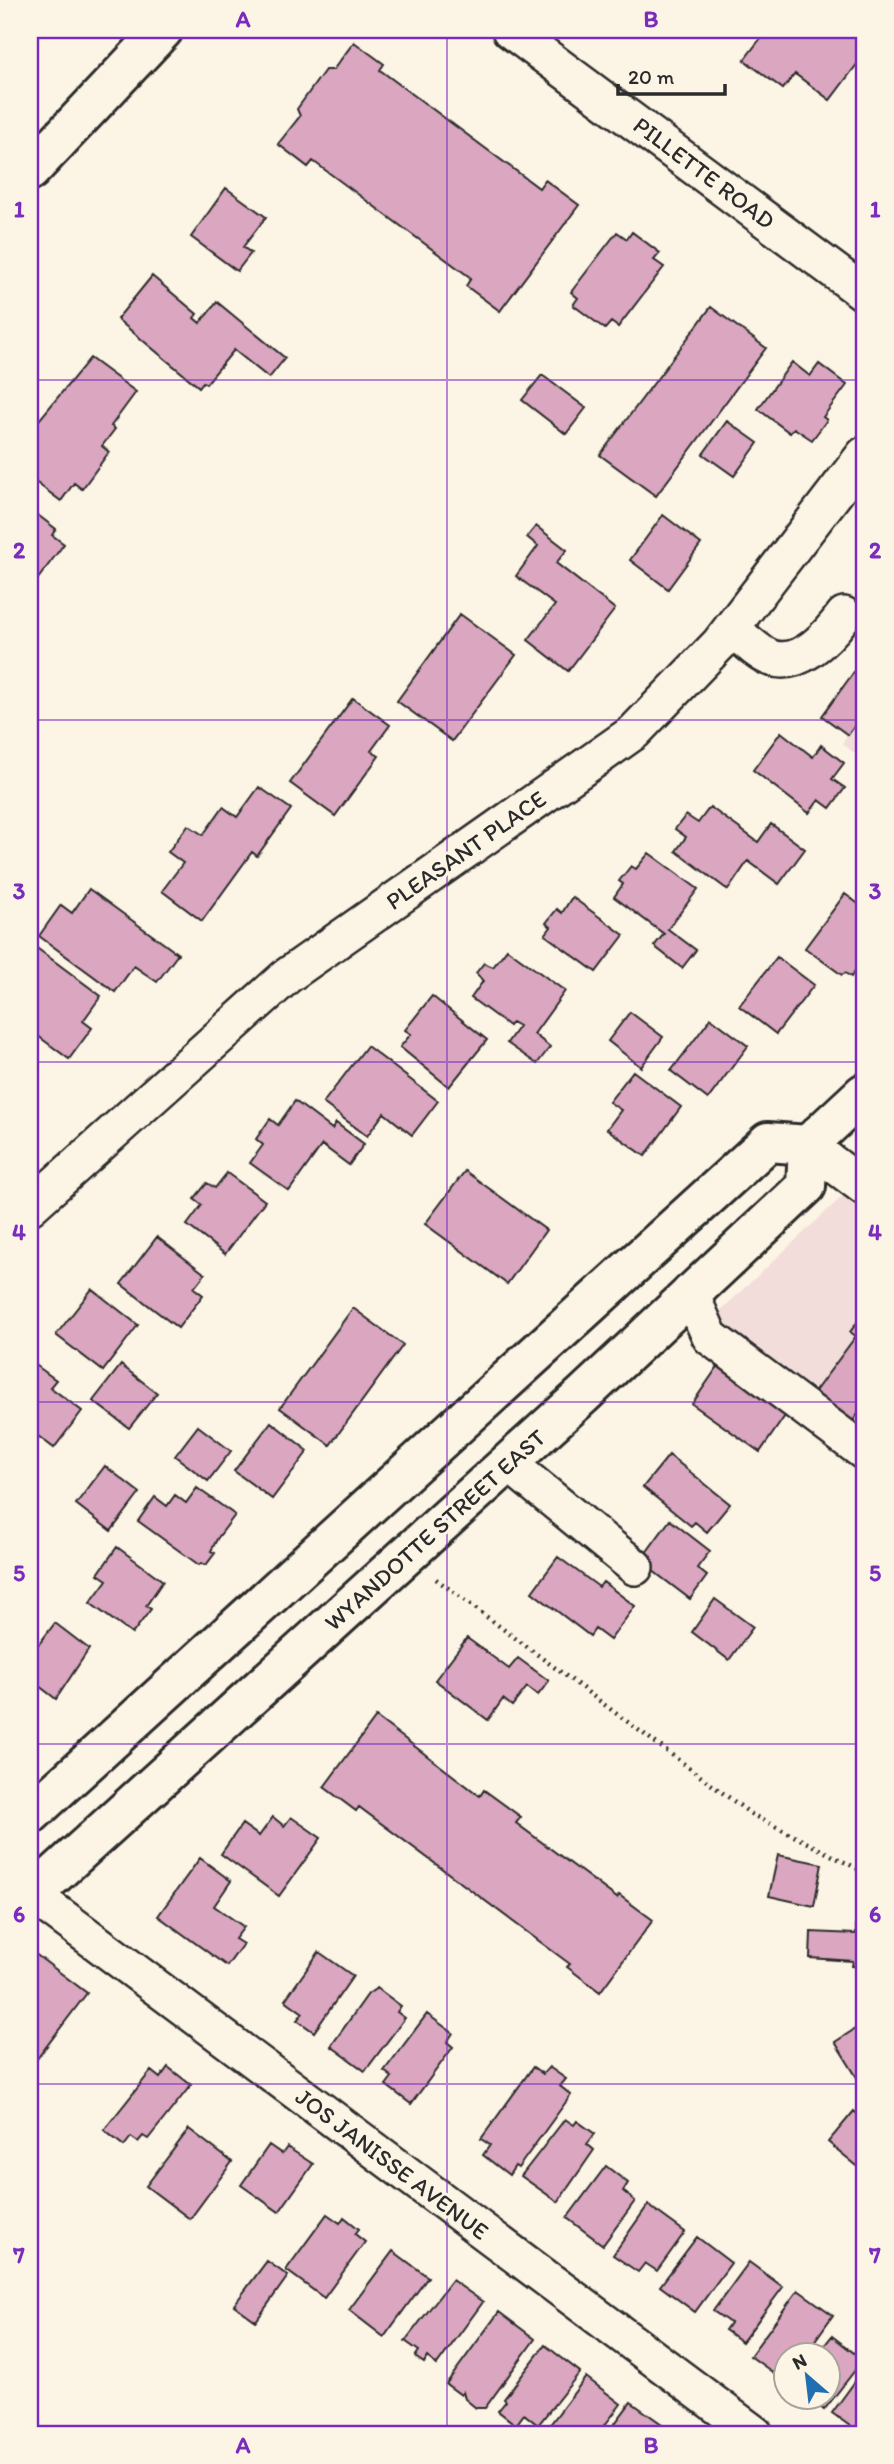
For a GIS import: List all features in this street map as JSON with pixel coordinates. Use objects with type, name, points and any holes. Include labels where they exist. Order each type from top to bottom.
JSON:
[{"type":"main road","points":[[30,171],[163,30]]},
{"type":"main road","points":[[30,1815],[768,1142],[808,1145],[864,1093]]},
{"type":"main road","name":"WYANDOTTE STREET EAST","points":[[31,1895],[508,1463],[806,1186],[808,1145]]},
{"type":"street","name":"PILLETTE ROAD","points":[[510,30],[864,293]]},
{"type":"street","name":"PLEASANT PLACE","points":[[30,1207],[287,976],[634,732],[731,628],[864,455]]},
{"type":"street","points":[[731,628],[772,658],[793,657],[822,643],[844,615]]},
{"type":"street","points":[[808,1145],[864,1187]]},
{"type":"street","points":[[690,1292],[710,1336],[864,1452]]},
{"type":"street","points":[[508,1463],[635,1567]]},
{"type":"street","name":"JOS JANISSE AVENUE","points":[[31,1895],[755,2434]]},
{"type":"path","points":[[432,1576],[751,1814],[864,1872]]},
{"type":"shaded area","points":[[864,713],[864,761],[842,743]]},
{"type":"shaded area","points":[[864,1176],[864,1413],[848,1434],[704,1326]]},
{"type":"building","points":[[767,30],[864,30],[864,55],[830,100],[795,74],[783,89],[744,60]]},
{"type":"building","points":[[354,42],[384,64],[380,70],[539,188],[545,180],[579,205],[500,311],[466,286],[471,278],[313,161],[308,167],[278,144],[300,116],[297,109],[325,70],[333,70]]},
{"type":"building","points":[[226,188],[266,217],[243,247],[251,253],[237,271],[191,237]]},
{"type":"building","points":[[617,232],[627,239],[632,232],[660,253],[654,260],[664,267],[618,327],[611,322],[605,329],[573,305],[578,298],[571,292]]},
{"type":"building","points":[[152,276],[197,314],[194,318],[200,323],[217,302],[285,358],[269,378],[234,350],[206,384],[203,382],[199,387],[117,319]]},
{"type":"building","points":[[711,307],[766,348],[656,496],[600,455]]},
{"type":"building","points":[[90,358],[136,392],[111,426],[115,429],[102,446],[109,452],[82,489],[74,483],[61,501],[30,478],[30,431]]},
{"type":"building","points":[[792,362],[810,376],[819,364],[847,385],[823,417],[827,420],[812,440],[794,428],[790,433],[758,409]]},
{"type":"building","points":[[542,375],[586,408],[566,434],[522,400]]},
{"type":"building","points":[[727,421],[758,443],[734,476],[703,454]]},
{"type":"building","points":[[30,509],[56,529],[52,535],[64,544],[31,588]]},
{"type":"building","points":[[663,515],[701,544],[668,589],[630,560]]},
{"type":"building","points":[[536,526],[567,550],[556,563],[615,609],[568,671],[528,640],[555,605],[516,576],[538,546],[527,537]]},
{"type":"building","points":[[460,614],[516,655],[452,741],[397,701]]},
{"type":"building","points":[[864,658],[864,713],[848,735],[822,716]]},
{"type":"building","points":[[353,698],[390,725],[371,751],[379,756],[335,816],[290,783]]},
{"type":"building","points":[[781,732],[813,757],[821,745],[844,763],[832,779],[845,788],[830,808],[819,800],[809,813],[753,770]]},
{"type":"building","points":[[259,787],[291,809],[257,856],[252,852],[202,921],[162,891],[183,863],[168,852],[188,825],[203,835],[223,807],[237,817]]},
{"type":"building","points":[[710,807],[758,842],[771,824],[805,849],[779,884],[748,861],[728,890],[676,851],[686,837],[675,829],[686,815],[698,823]]},
{"type":"building","points":[[649,853],[698,889],[668,929],[696,950],[682,968],[654,946],[664,934],[614,897],[623,884],[619,881],[631,866],[636,869]]},
{"type":"building","points":[[89,889],[178,954],[157,982],[134,966],[115,992],[39,936],[61,905],[72,913]]},
{"type":"building","points":[[845,894],[864,908],[864,960],[851,977],[845,973],[842,975],[805,948]]},
{"type":"building","points":[[572,897],[624,935],[596,972],[545,935],[551,927],[546,923],[557,909],[562,913]]},
{"type":"building","points":[[34,946],[101,996],[83,1021],[92,1028],[69,1059],[30,1030],[30,952]]},
{"type":"building","points":[[507,949],[565,991],[534,1034],[550,1047],[537,1064],[507,1043],[519,1026],[512,1022],[509,1026],[471,998],[483,981],[476,973],[484,963],[493,967]]},
{"type":"building","points":[[777,957],[814,985],[776,1034],[739,1006]]},
{"type":"building","points":[[432,996],[487,1040],[449,1087],[400,1047],[411,1034],[405,1030]]},
{"type":"building","points":[[630,1012],[663,1037],[641,1067],[608,1041]]},
{"type":"building","points":[[711,1018],[748,1046],[708,1099],[671,1071]]},
{"type":"building","points":[[367,1046],[438,1101],[412,1135],[384,1113],[367,1136],[323,1103]]},
{"type":"building","points":[[30,1057],[39,1064],[30,1082]]},
{"type":"building","points":[[633,1071],[681,1107],[645,1156],[607,1129],[621,1110],[609,1102]]},
{"type":"building","points":[[295,1101],[332,1129],[336,1123],[364,1144],[349,1165],[322,1145],[289,1191],[250,1163],[263,1145],[256,1139],[270,1119],[278,1125]]},
{"type":"building","points":[[465,1171],[546,1230],[507,1284],[425,1224]]},
{"type":"building","points":[[227,1173],[265,1201],[225,1254],[187,1225],[202,1205],[194,1199],[207,1183],[215,1188]]},
{"type":"building","points":[[157,1237],[205,1274],[194,1288],[203,1295],[178,1328],[121,1284]]},
{"type":"building","points":[[92,1289],[138,1325],[103,1371],[56,1335]]},
{"type":"building","points":[[353,1308],[403,1345],[330,1445],[280,1408]]},
{"type":"building","points":[[864,1313],[864,1406],[852,1422],[813,1394],[856,1336],[850,1332]]},
{"type":"building","points":[[30,1361],[56,1380],[50,1387],[82,1411],[54,1448],[30,1430]]},
{"type":"building","points":[[721,1362],[789,1410],[760,1452],[692,1404]]},
{"type":"building","points":[[121,1365],[157,1393],[129,1428],[93,1401]]},
{"type":"building","points":[[271,1422],[308,1451],[272,1499],[234,1471]]},
{"type":"building","points":[[198,1426],[231,1451],[208,1481],[175,1456]]},
{"type":"building","points":[[669,1455],[730,1504],[707,1532],[695,1522],[691,1526],[643,1487]]},
{"type":"building","points":[[105,1466],[140,1493],[111,1531],[76,1504]]},
{"type":"building","points":[[197,1488],[235,1515],[217,1539],[211,1551],[215,1553],[206,1565],[199,1565],[138,1521],[155,1497],[167,1506],[175,1495],[186,1503]]},
{"type":"building","points":[[670,1520],[710,1551],[697,1568],[707,1576],[690,1599],[640,1561]]},
{"type":"building","points":[[117,1547],[163,1581],[146,1606],[151,1609],[132,1634],[90,1603],[107,1580],[98,1574]]},
{"type":"building","points":[[558,1557],[599,1587],[603,1582],[635,1606],[610,1640],[595,1629],[590,1636],[532,1592]]},
{"type":"building","points":[[715,1599],[753,1627],[729,1660],[692,1632]]},
{"type":"building","points":[[55,1623],[89,1649],[56,1699],[30,1679],[30,1656]]},
{"type":"building","points":[[467,1638],[509,1669],[518,1658],[549,1681],[538,1695],[527,1687],[512,1706],[503,1699],[488,1720],[435,1680]]},
{"type":"building","points":[[376,1717],[480,1796],[484,1790],[521,1817],[516,1823],[617,1898],[619,1895],[653,1920],[600,1992],[567,1967],[570,1964],[359,1807],[356,1811],[324,1787]]},
{"type":"building","points":[[273,1817],[284,1826],[291,1817],[321,1838],[279,1896],[221,1854],[242,1824],[259,1836]]},
{"type":"building","points":[[778,1855],[822,1864],[814,1906],[769,1896]]},
{"type":"building","points":[[200,1858],[231,1881],[214,1906],[244,1927],[235,1939],[243,1944],[227,1966],[158,1916]]},
{"type":"building","points":[[856,1925],[864,1925],[864,1967],[852,1966],[853,1961],[810,1958],[811,1932],[856,1934]]},
{"type":"building","points":[[30,1950],[87,1993],[30,2068]]},
{"type":"building","points":[[319,1952],[353,1976],[314,2032],[297,2020],[303,2013],[285,2000]]},
{"type":"building","points":[[377,1988],[401,2006],[397,2012],[405,2018],[365,2071],[331,2046],[368,1994]]},
{"type":"building","points":[[427,2014],[453,2033],[447,2042],[453,2047],[411,2104],[386,2085],[392,2077],[384,2071]]},
{"type":"building","points":[[864,2023],[864,2075],[858,2079],[835,2042]]},
{"type":"building","points":[[168,2067],[191,2085],[148,2139],[143,2136],[138,2142],[131,2137],[124,2146],[104,2130],[151,2071],[160,2078]]},
{"type":"building","points":[[533,2067],[543,2074],[549,2067],[566,2079],[560,2086],[571,2095],[518,2168],[515,2166],[509,2175],[483,2155],[490,2145],[481,2139]]},
{"type":"building","points":[[854,2111],[864,2120],[862,2170],[828,2142]]},
{"type":"building","points":[[565,2119],[574,2125],[577,2121],[595,2134],[587,2144],[594,2150],[558,2202],[521,2176]]},
{"type":"building","points":[[189,2129],[232,2162],[190,2219],[146,2186]]},
{"type":"building","points":[[269,2145],[282,2154],[287,2147],[313,2164],[279,2212],[241,2185]]},
{"type":"building","points":[[606,2166],[628,2183],[623,2191],[635,2201],[603,2245],[567,2218]]},
{"type":"building","points":[[648,2205],[685,2232],[657,2271],[645,2263],[638,2272],[613,2255]]},
{"type":"building","points":[[327,2214],[340,2223],[344,2217],[359,2229],[355,2234],[365,2242],[324,2298],[286,2270]]},
{"type":"building","points":[[697,2237],[731,2263],[695,2312],[660,2286]]},
{"type":"building","points":[[393,2251],[428,2277],[384,2337],[349,2310]]},
{"type":"building","points":[[267,2261],[288,2276],[256,2321],[234,2305]]},
{"type":"building","points":[[749,2262],[783,2287],[742,2342],[725,2330],[730,2323],[713,2311]]},
{"type":"building","points":[[452,2280],[483,2302],[437,2365],[427,2357],[424,2363],[415,2357],[419,2351],[405,2341]]},
{"type":"building","points":[[798,2290],[833,2315],[814,2342],[772,2342],[772,2372],[750,2356]]},
{"type":"building","points":[[499,2312],[535,2339],[485,2408],[476,2408],[465,2399],[463,2392],[461,2395],[446,2384]]},
{"type":"building","points":[[832,2336],[840,2342],[827,2342]]},
{"type":"building","points":[[842,2344],[863,2360],[842,2387]]},
{"type":"building","points":[[545,2345],[580,2372],[538,2425],[524,2414],[516,2425],[498,2411]]},
{"type":"building","points":[[864,2369],[864,2434],[832,2413],[842,2412],[842,2399]]},
{"type":"building","points":[[586,2377],[621,2404],[598,2434],[543,2434]]},
{"type":"building","points":[[631,2402],[673,2432],[607,2434]]}]
